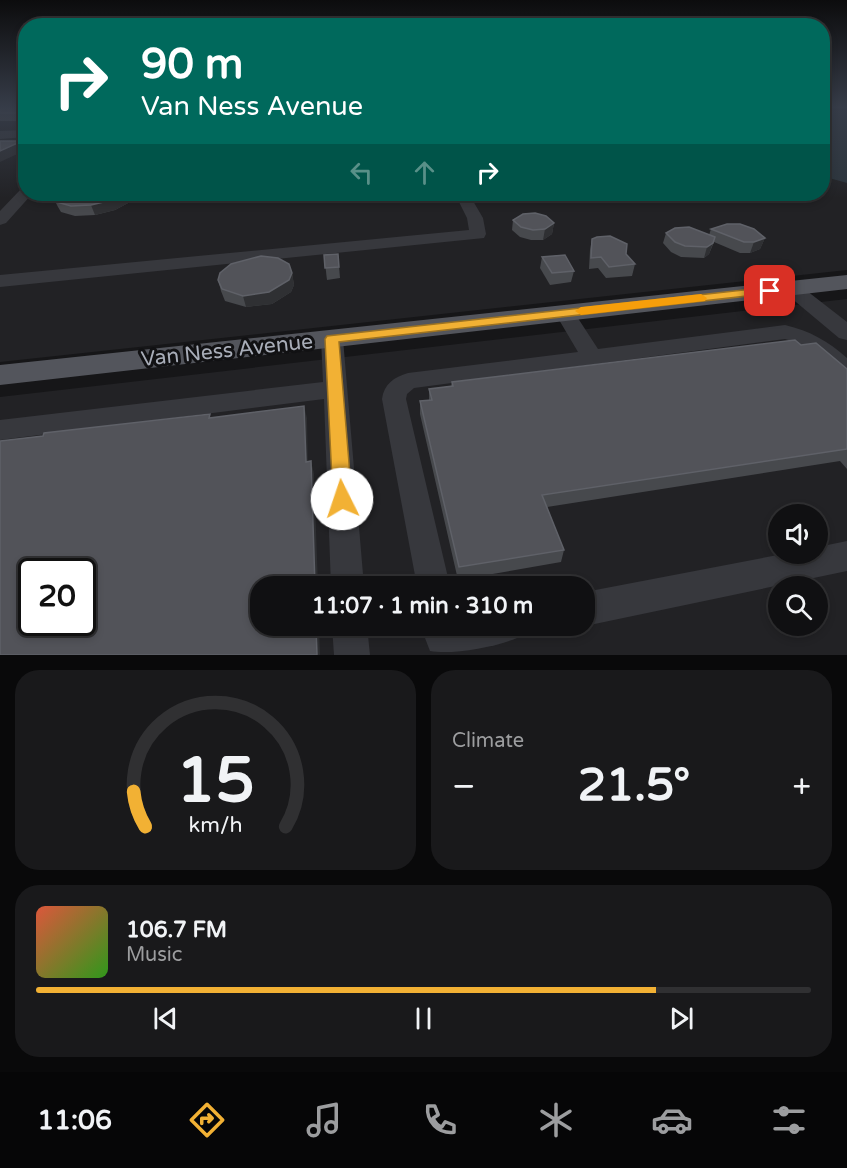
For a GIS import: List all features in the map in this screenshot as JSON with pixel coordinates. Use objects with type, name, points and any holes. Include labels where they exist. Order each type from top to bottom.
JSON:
[{"type":"main road","name":"Van Ness Avenue","points":[[0,375],[847,282]]},
{"type":"street","points":[[0,220],[18,201]]},
{"type":"street","points":[[0,281],[478,234],[475,218],[466,201]]},
{"type":"street","points":[[791,288],[847,333]]},
{"type":"street","points":[[565,313],[592,357]]},
{"type":"street","points":[[431,576],[394,399],[395,390],[408,381],[785,332],[799,334],[811,340],[847,371]]},
{"type":"street","points":[[332,339],[347,576]]},
{"type":"street","points":[[0,430],[335,389]]},
{"type":"street","points":[[595,607],[847,556]]},
{"type":"street","points":[[351,636],[352,655]]},
{"type":"street","points":[[443,640],[461,636]]},
{"type":"shaded area","points":[[0,138],[18,138],[18,201],[830,201],[830,138],[847,138],[847,270],[0,362]]},
{"type":"shaded area","points":[[830,138],[847,138],[847,183],[830,178]]},
{"type":"shaded area","points":[[847,299],[847,655],[0,655],[0,397]]},
{"type":"building","points":[[0,141],[18,141],[18,143],[0,151]]},
{"type":"building","points":[[56,201],[108,201],[71,206]]},
{"type":"building","points":[[535,213],[546,216],[554,223],[545,229],[533,230],[521,227],[513,220],[523,214]]},
{"type":"building","points":[[727,224],[740,224],[754,229],[765,238],[754,242],[744,242],[711,229]]},
{"type":"building","points":[[689,227],[715,237],[713,243],[707,247],[685,246],[675,242],[666,233],[675,228]]},
{"type":"building","points":[[610,236],[627,244],[626,254],[635,264],[609,267],[601,257],[591,258],[592,239]]},
{"type":"building","points":[[338,254],[339,267],[325,268],[324,255]]},
{"type":"building","points":[[565,255],[574,271],[552,273],[542,257]]},
{"type":"building","points":[[261,256],[278,258],[289,264],[292,273],[289,280],[269,292],[243,296],[222,289],[218,280],[220,273],[231,264]]},
{"type":"building","points":[[795,340],[801,345],[816,343],[847,369],[847,449],[542,495],[564,550],[459,567],[420,401],[432,400],[429,389],[453,386],[452,382]]},
{"type":"building","points":[[304,406],[306,462],[311,461],[315,576],[250,576],[250,636],[316,636],[317,655],[0,655],[0,441],[43,436],[44,433],[210,414],[209,418]]},
{"type":"slow traffic","points":[[581,311],[701,298]]},
{"type":"route","points":[[342,499],[332,339],[770,291]]}]
